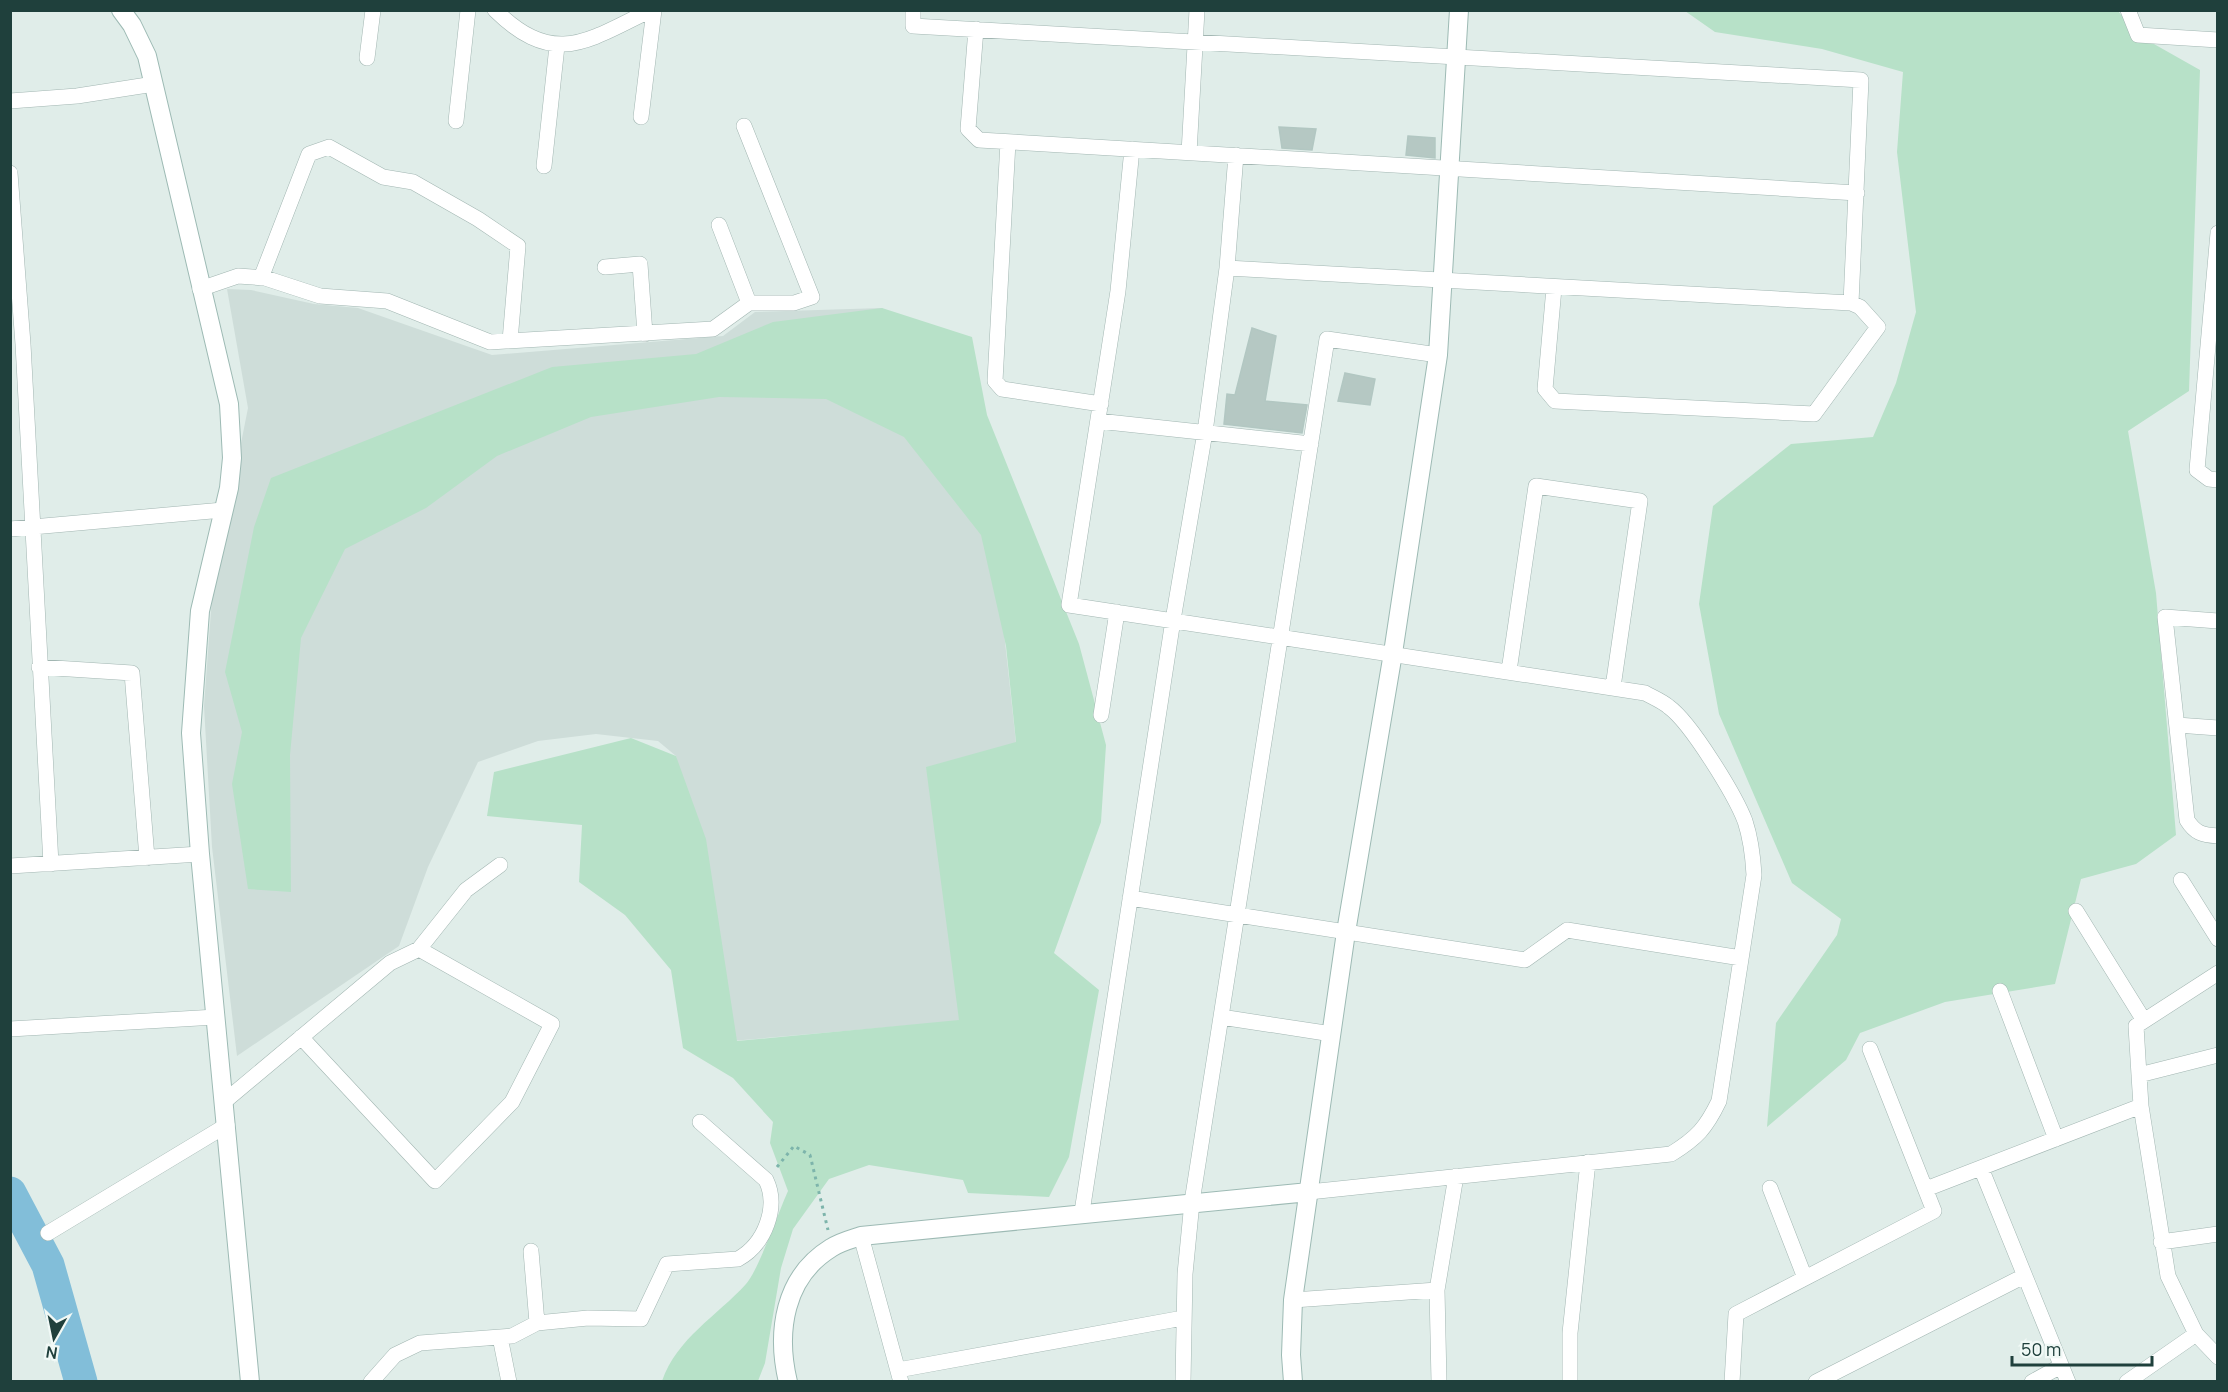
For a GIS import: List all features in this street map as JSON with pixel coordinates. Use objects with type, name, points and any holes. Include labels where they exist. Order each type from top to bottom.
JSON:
[{"type":"street","points":[[121,10],[132,25],[147,56],[200,289],[229,404],[232,458],[223,510],[200,611],[194,663],[191,733],[200,854],[250,1382]]},
{"type":"street","points":[[367,58],[373,10]]},
{"type":"street","points":[[456,121],[468,10]]},
{"type":"street","points":[[495,10],[517,31],[538,41],[557,46],[584,42],[652,10]]},
{"type":"street","points":[[641,117],[652,10]]},
{"type":"street","points":[[913,10],[913,26],[1862,80],[1851,303]]},
{"type":"street","points":[[1189,153],[1197,10]]},
{"type":"street","points":[[1293,1382],[1291,1355],[1293,1300],[1346,932],[1393,654],[1438,355],[1459,10]]},
{"type":"street","points":[[2128,10],[2138,34],[2217,40]]},
{"type":"street","points":[[976,29],[968,129],[979,140],[1857,193]]},
{"type":"street","points":[[544,166],[557,46]]},
{"type":"street","points":[[10,101],[77,96],[154,84]]},
{"type":"street","points":[[200,289],[238,276],[261,278],[320,296],[387,302],[490,342],[713,330],[749,303],[794,303],[812,297],[744,126]]},
{"type":"street","points":[[1008,142],[995,381],[1002,389],[1101,404]]},
{"type":"street","points":[[261,278],[309,153],[329,147],[382,177],[413,182],[478,219],[518,246],[510,341]]},
{"type":"street","points":[[788,1382],[781,1355],[782,1328],[788,1303],[798,1281],[812,1263],[832,1247],[861,1236],[1671,1154],[1695,1140],[1710,1120],[1719,1101],[1754,875],[1752,849],[1744,820],[1687,724],[1669,707],[1645,693],[1613,687],[1069,605],[1118,291],[1132,149]]},
{"type":"street","points":[[1082,1212],[1173,620],[1205,432],[1227,268],[1236,155]]},
{"type":"street","points":[[10,173],[23,344],[51,864]]},
{"type":"street","points":[[719,225],[749,303]]},
{"type":"street","points":[[2217,233],[2212,370],[2197,470],[2209,479],[2217,480]]},
{"type":"street","points":[[605,267],[639,264],[645,334]]},
{"type":"street","points":[[1227,268],[1851,303],[1860,307],[1878,327],[1814,414],[1555,401],[1545,389],[1554,288]]},
{"type":"street","points":[[1183,1382],[1183,1318],[1192,1202],[1328,339],[1438,355]]},
{"type":"street","points":[[1098,421],[1311,444]]},
{"type":"street","points":[[1509,671],[1536,486],[1640,501],[1613,687]]},
{"type":"street","points":[[10,529],[223,510]]},
{"type":"street","points":[[1101,716],[1117,612]]},
{"type":"street","points":[[2217,621],[2165,617],[2187,820],[2193,830],[2203,835],[2217,836]]},
{"type":"street","points":[[39,667],[132,673],[147,858]]},
{"type":"street","points":[[2177,725],[2217,729]]},
{"type":"street","points":[[10,866],[200,854]]},
{"type":"street","points":[[225,1101],[390,963],[419,949],[465,890],[500,865]]},
{"type":"street","points":[[2181,880],[2217,939]]},
{"type":"street","points":[[1130,898],[1525,960],[1567,930],[1741,958]]},
{"type":"street","points":[[2076,911],[2143,1019]]},
{"type":"street","points":[[301,1037],[435,1181],[512,1102],[552,1024],[419,949]]},
{"type":"street","points":[[2217,973],[2151,1018],[2143,1019],[2136,1026],[2141,1106],[2168,1276],[2196,1334],[2217,1357]]},
{"type":"street","points":[[2000,991],[2056,1139]]},
{"type":"street","points":[[10,1029],[216,1017]]},
{"type":"street","points":[[1221,1017],[1332,1034]]},
{"type":"street","points":[[1732,1382],[1736,1314],[1934,1211],[1870,1049]]},
{"type":"street","points":[[2139,1075],[2217,1055]]},
{"type":"street","points":[[1926,1189],[2141,1106]]},
{"type":"street","points":[[371,1382],[395,1355],[407,1347],[420,1343],[513,1336],[537,1323],[588,1318],[641,1319],[667,1264],[738,1259],[744,1256],[769,1224],[772,1193],[766,1180],[700,1122]]},
{"type":"street","points":[[48,1233],[227,1125]]},
{"type":"street","points":[[1570,1382],[1570,1333],[1588,1162]]},
{"type":"street","points":[[1981,1168],[2068,1382]]},
{"type":"street","points":[[1439,1382],[1437,1290],[1456,1176]]},
{"type":"street","points":[[1770,1188],[1805,1278]]},
{"type":"street","points":[[2161,1242],[2217,1234]]},
{"type":"street","points":[[861,1236],[900,1376],[1183,1318]]},
{"type":"street","points":[[531,1251],[537,1323]]},
{"type":"street","points":[[1816,1382],[2024,1276]]},
{"type":"street","points":[[1293,1300],[1437,1290]]},
{"type":"street","points":[[2127,1382],[2196,1334]]},
{"type":"street","points":[[500,1337],[509,1382]]},
{"type":"street","points":[[2031,1382],[2061,1366]]},
{"type":"path","points":[[766,1180],[794,1146],[810,1155],[832,1247]]},
{"type":"shaded area","points":[[227,289],[251,290],[314,304],[358,308],[492,355],[723,336],[755,312],[882,308],[960,362],[990,504],[1016,743],[982,1019],[720,1042],[676,756],[658,741],[596,734],[538,741],[478,762],[428,867],[399,946],[237,1056],[212,847],[204,706],[213,584],[248,408]]},
{"type":"green space","points":[[1685,11],[2118,11],[2138,35],[2200,70],[2189,391],[2128,431],[2156,593],[2176,835],[2136,864],[2081,879],[2055,984],[1945,1002],[1860,1033],[1846,1060],[1767,1127],[1776,1023],[1837,935],[1841,919],[1792,883],[1719,714],[1699,604],[1713,506],[1791,444],[1873,437],[1896,383],[1916,312],[1897,152],[1903,72],[1822,49],[1715,32]]},
{"type":"green space","points":[[882,308],[972,337],[987,415],[1079,644],[1106,745],[1101,822],[1054,953],[1099,990],[1069,1157],[1049,1197],[968,1193],[963,1180],[869,1165],[829,1179],[793,1229],[781,1268],[765,1363],[758,1381],[662,1381],[677,1352],[746,1284],[762,1254],[788,1191],[770,1143],[773,1122],[733,1078],[683,1048],[671,970],[625,915],[579,882],[582,825],[487,816],[494,772],[631,738],[676,756],[706,839],[737,1041],[959,1020],[926,767],[1016,742],[1006,646],[981,535],[904,437],[826,399],[719,397],[591,417],[497,456],[426,508],[345,549],[301,638],[290,755],[291,892],[248,889],[232,784],[242,732],[225,672],[254,527],[271,478],[552,367],[696,354],[773,322]]},
{"type":"building","points":[[1279,127],[1316,129],[1312,150],[1282,148]]},
{"type":"building","points":[[1408,136],[1435,138],[1435,158],[1406,155]]},
{"type":"building","points":[[1252,328],[1276,336],[1265,401],[1307,405],[1302,433],[1224,424],[1227,394],[1235,395]]},
{"type":"building","points":[[1345,373],[1375,379],[1370,405],[1338,401]]},
{"type":"waterway","points":[[10,1193],[48,1265],[81,1382]]}]
